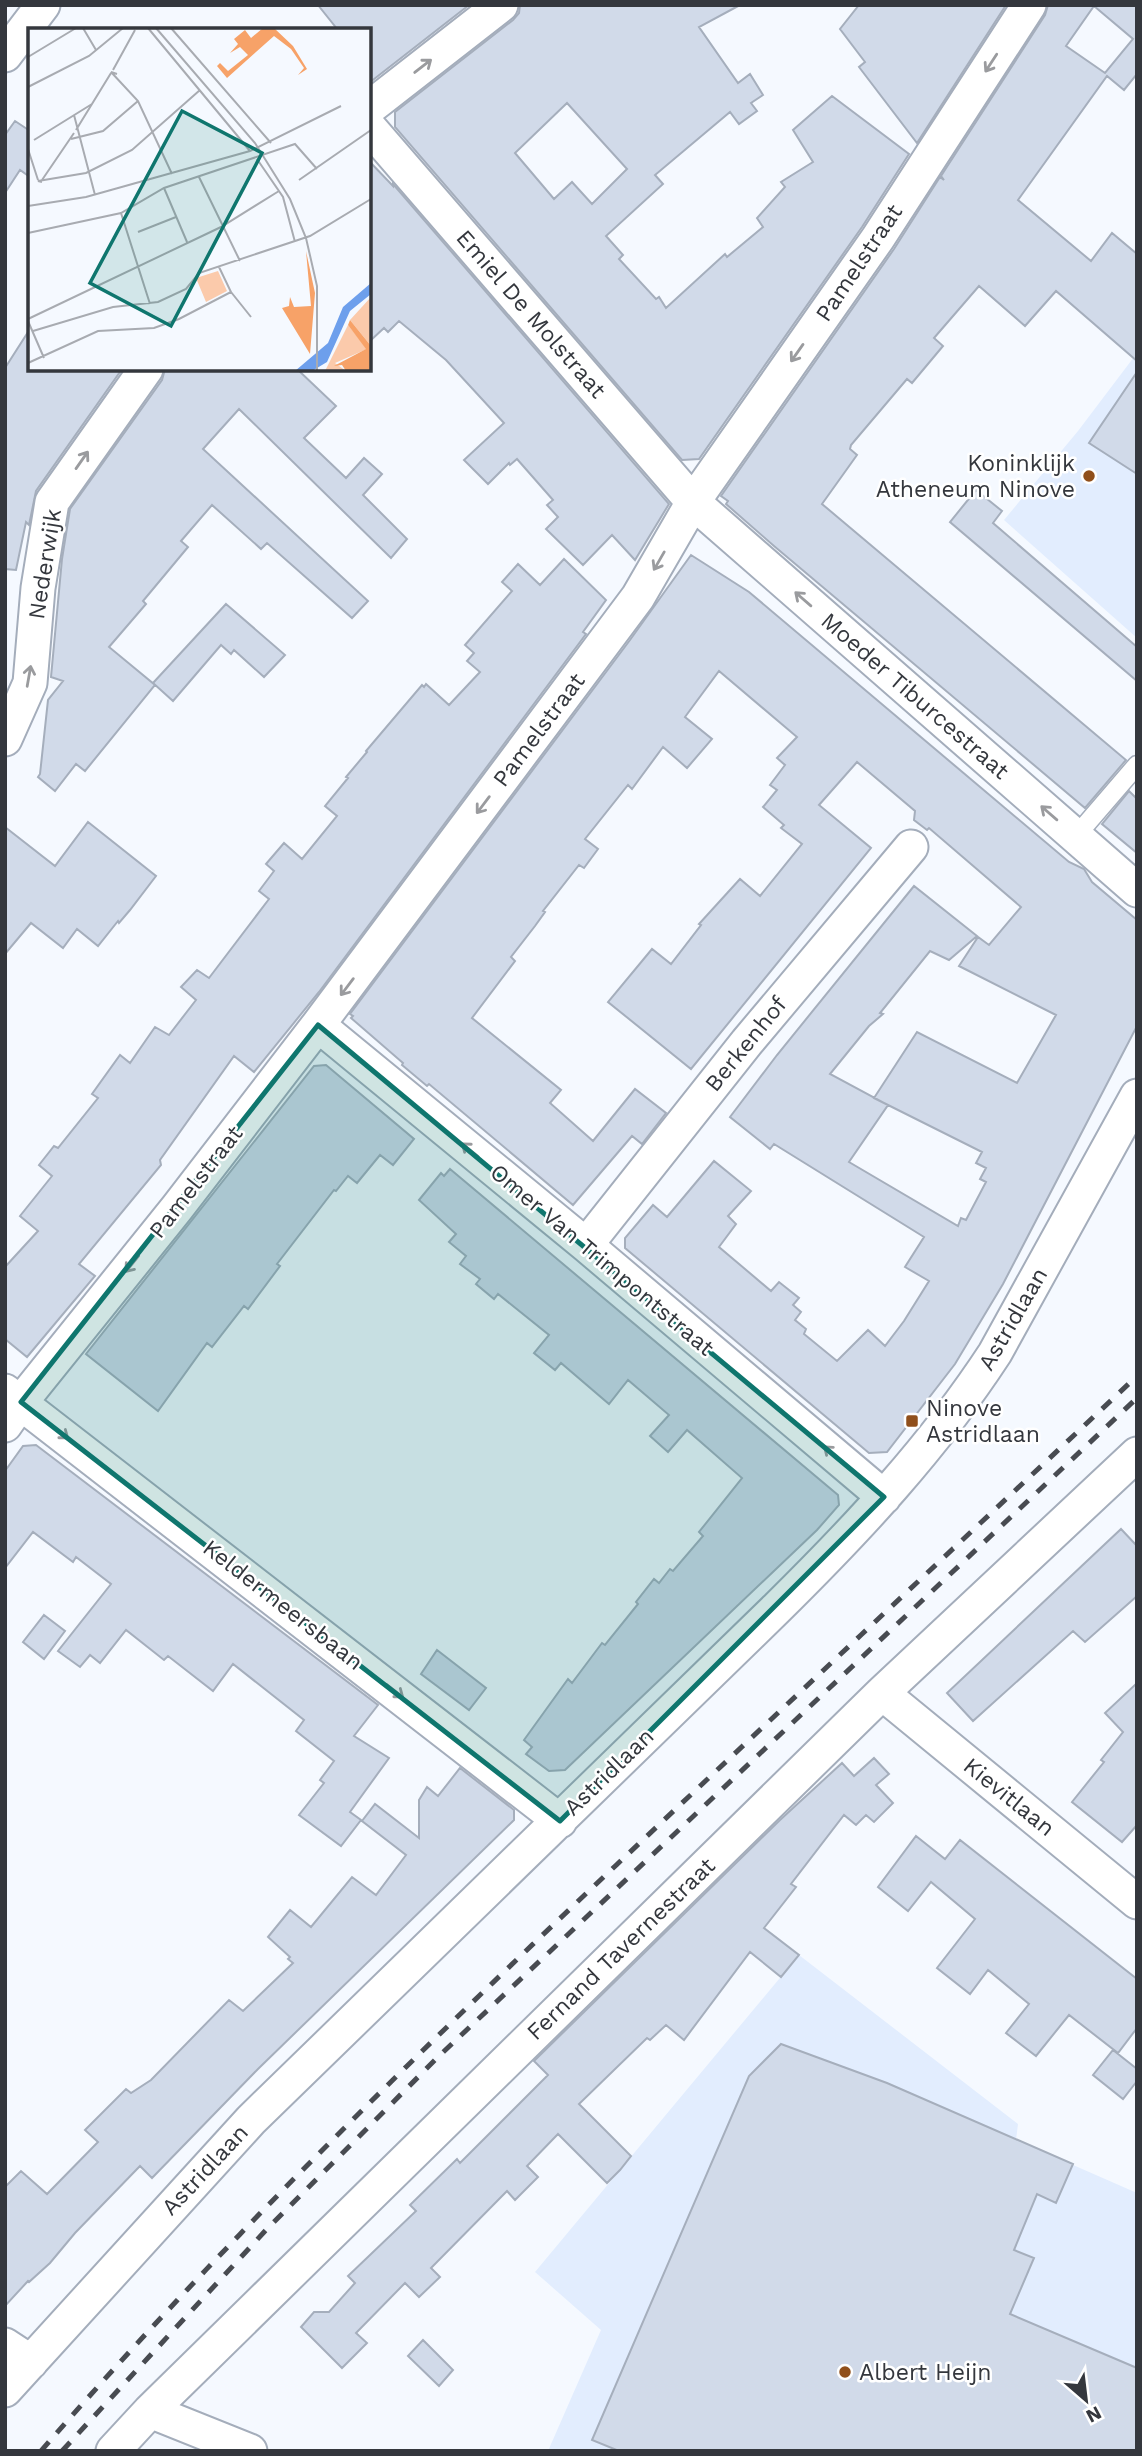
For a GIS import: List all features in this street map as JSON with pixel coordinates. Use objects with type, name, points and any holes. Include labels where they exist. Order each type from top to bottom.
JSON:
[{"type":"street","points":[[5,55],[43,5]]},
{"type":"street","points":[[371,106],[501,5]]},
{"type":"street","name":"Pamelstraat","points":[[11,1406],[177,1208],[318,1025],[638,597],[693,502],[878,238],[1029,5]]},
{"type":"street","name":"Emiel De Molstraat","points":[[371,129],[693,502]]},
{"type":"street","name":"Nederwijk","points":[[5,739],[30,682],[38,588],[52,502],[145,371]]},
{"type":"street","name":"Moeder Tiburcestraat","points":[[693,502],[1137,890]]},
{"type":"street","name":"Berkenhof","points":[[586,1245],[747,1042],[911,847]]},
{"type":"street","name":"Omer Van Trimpontstraat","points":[[318,1025],[586,1245],[884,1497]]},
{"type":"street","name":"Astridlaan","points":[[5,2390],[18,2353],[251,2120],[852,1534],[963,1401],[995,1353],[1137,1096]]},
{"type":"street","name":"Keldermeersbaan","points":[[11,1406],[560,1821]]},
{"type":"street","name":"Fernand Tavernestraat","points":[[113,2451],[150,2411],[882,1693],[1137,1454]]},
{"type":"street","name":"Kievitlaan","points":[[882,1693],[1137,1902]]},
{"type":"street","points":[[150,2411],[250,2451]]},
{"type":"lane","points":[[1076,836],[1137,765]]},
{"type":"highlighted area","points":[[318,1025],[884,1497],[560,1821],[21,1402]]},
{"type":"shaded area","name":"Koninklijk Atheneum Ninove","points":[[1137,353],[1137,638],[1004,520],[1078,431]]},
{"type":"shaded area","points":[[799,1955],[1018,2124],[1016,2140],[1137,2193],[1137,2451],[548,2451],[601,2330],[535,2272]]},
{"type":"building","points":[[318,5],[469,5],[371,81],[371,28],[336,28]]},
{"type":"building","points":[[520,5],[740,5],[699,27],[738,83],[750,74],[763,95],[751,103],[757,111],[739,124],[730,112],[655,175],[663,184],[606,236],[623,255],[619,259],[656,299],[659,297],[666,308],[725,254],[727,257],[763,227],[757,218],[785,187],[781,182],[813,162],[793,130],[832,96],[909,154],[862,227],[699,459],[682,460],[395,127],[395,112],[519,13]],"holes":[[[567,103],[627,169],[592,204],[572,182],[554,199],[515,153]]]},
{"type":"building","points":[[859,5],[1006,5],[917,143],[859,67],[865,62],[840,29]]},
{"type":"building","points":[[1048,5],[1137,5],[1137,74],[1124,90],[1107,76],[1018,200],[1091,261],[1112,233],[1137,254],[1137,361],[1056,291],[1025,326],[979,286],[934,338],[943,346],[912,383],[907,379],[851,445],[850,449],[857,455],[822,504],[1126,760],[1085,808],[774,546],[726,504],[728,501],[721,496],[894,249],[940,177],[944,180],[941,176],[1045,15]],"holes":[[[1094,6],[1133,39],[1105,73],[1066,46]]]},
{"type":"building","points":[[15,121],[28,130],[28,176],[20,170],[5,193],[5,135]]},
{"type":"building","points":[[371,163],[393,184],[669,504],[635,560],[612,535],[583,565],[546,529],[558,517],[547,505],[553,500],[517,459],[510,465],[509,463],[488,484],[464,460],[504,423],[446,360],[399,321],[388,332],[384,328],[371,340]]},
{"type":"building","points":[[28,332],[28,371],[121,371],[36,491],[16,570],[5,569],[5,368]]},
{"type":"building","points":[[164,371],[299,371],[336,406],[304,438],[346,478],[364,458],[382,474],[363,495],[407,539],[391,558],[239,409],[203,449],[368,601],[352,618],[267,543],[261,549],[212,505],[181,541],[188,547],[143,601],[146,604],[109,647],[155,685],[85,771],[76,764],[55,791],[38,777],[48,700],[63,681],[51,677],[62,559],[70,509],[162,380]]},
{"type":"building","points":[[1137,372],[1137,474],[1089,443]]},
{"type":"building","points":[[976,490],[1002,511],[993,523],[1137,647],[1137,681],[950,522]]},
{"type":"building","points":[[691,555],[749,592],[1069,862],[1084,869],[1092,882],[1137,920],[1137,1026],[1003,1284],[955,1364],[887,1452],[869,1453],[625,1248],[625,1238],[653,1205],[667,1217],[714,1161],[751,1191],[728,1216],[736,1224],[719,1247],[771,1291],[779,1282],[799,1298],[793,1305],[801,1312],[795,1320],[806,1329],[804,1334],[837,1361],[868,1330],[885,1346],[929,1281],[905,1267],[924,1237],[774,1144],[770,1149],[730,1117],[914,886],[977,936],[949,960],[930,951],[880,1013],[883,1014],[869,1026],[830,1074],[874,1098],[917,1032],[1017,1083],[1056,1015],[959,966],[978,937],[989,945],[1021,907],[929,828],[927,830],[914,820],[915,811],[857,762],[819,805],[871,848],[691,1069],[608,1002],[652,949],[671,964],[701,925],[699,924],[740,879],[760,896],[802,844],[781,828],[784,825],[763,807],[777,790],[770,785],[785,765],[777,758],[797,737],[719,671],[685,717],[712,739],[687,768],[663,747],[632,789],[628,785],[585,839],[598,849],[584,868],[579,865],[543,911],[545,912],[511,957],[515,961],[472,1018],[561,1090],[550,1103],[593,1141],[635,1089],[666,1113],[642,1144],[632,1136],[573,1205],[429,1084],[427,1086],[402,1065],[403,1063],[351,1018],[353,1016],[350,1014]],"holes":[[[888,1105],[982,1152],[976,1163],[986,1168],[980,1179],[986,1182],[966,1220],[961,1218],[958,1226],[849,1162]]]},
{"type":"building","points":[[564,559],[606,600],[583,632],[586,634],[319,992],[254,1072],[234,1056],[160,1160],[161,1165],[79,1264],[95,1276],[27,1357],[5,1339],[5,1267],[38,1231],[20,1216],[52,1176],[39,1165],[54,1146],[58,1148],[98,1098],[92,1094],[120,1055],[130,1063],[155,1027],[169,1035],[196,1000],[181,987],[197,970],[209,978],[269,899],[259,891],[274,871],[266,864],[284,843],[302,859],[337,816],[325,806],[366,751],[422,685],[424,687],[426,684],[449,705],[480,672],[467,661],[474,653],[465,645],[512,591],[502,582],[518,564],[540,585]]},
{"type":"building","points":[[226,604],[285,655],[264,677],[234,650],[231,654],[221,645],[173,701],[153,683]]},
{"type":"building","points":[[1129,791],[1137,799],[1137,853],[1102,824]]},
{"type":"building","points":[[88,822],[156,876],[98,946],[77,929],[63,948],[31,923],[5,954],[5,827],[55,866]]},
{"type":"building","points":[[326,1065],[414,1139],[393,1165],[380,1155],[357,1183],[348,1176],[336,1191],[334,1190],[277,1264],[280,1266],[248,1309],[244,1306],[212,1347],[207,1343],[158,1411],[86,1354],[314,1066]]},
{"type":"building","points":[[450,1169],[838,1495],[839,1505],[817,1530],[565,1770],[549,1771],[526,1754],[532,1747],[524,1740],[568,1679],[572,1683],[602,1643],[605,1645],[654,1579],[659,1583],[670,1569],[673,1571],[703,1536],[699,1532],[742,1478],[687,1430],[668,1452],[650,1436],[669,1415],[628,1380],[609,1404],[561,1363],[555,1370],[534,1353],[549,1335],[498,1294],[494,1299],[476,1284],[480,1279],[460,1264],[466,1256],[449,1242],[456,1234],[419,1200],[441,1173],[444,1176]]},
{"type":"building","points":[[36,1445],[378,1705],[354,1736],[389,1758],[350,1812],[361,1820],[341,1846],[299,1815],[324,1783],[320,1780],[334,1761],[296,1731],[304,1720],[233,1664],[213,1691],[168,1656],[164,1660],[126,1630],[100,1663],[90,1655],[80,1667],[58,1651],[111,1584],[76,1557],[73,1562],[33,1532],[5,1568],[5,1471],[23,1446]]},
{"type":"building","points":[[1121,1529],[1137,1546],[1137,1596],[1085,1642],[1073,1631],[973,1721],[947,1693]]},
{"type":"building","points":[[44,1615],[65,1631],[44,1659],[23,1642]]},
{"type":"building","points":[[437,1650],[486,1688],[469,1710],[421,1674]]},
{"type":"building","points":[[1137,1683],[1137,1825],[1122,1842],[1072,1802],[1104,1762],[1101,1760],[1123,1732],[1105,1713]]},
{"type":"building","points":[[874,1758],[889,1774],[876,1785],[893,1803],[874,1822],[866,1815],[856,1825],[844,1815],[791,1884],[796,1887],[764,1928],[799,1955],[781,1977],[750,1952],[684,2040],[666,2025],[650,2040],[647,2038],[579,2104],[631,2156],[620,2170],[607,2183],[558,2134],[527,2166],[538,2177],[515,2200],[507,2191],[431,2268],[440,2277],[419,2297],[405,2283],[356,2333],[367,2343],[342,2368],[301,2327],[314,2312],[329,2312],[355,2283],[348,2276],[416,2211],[410,2205],[457,2159],[460,2163],[548,2075],[534,2061],[780,1820],[842,1763],[854,1776]]},
{"type":"building","points":[[460,1768],[514,1810],[514,1820],[258,2069],[152,2178],[140,2166],[50,2263],[28,2281],[5,2306],[5,2187],[21,2171],[47,2194],[98,2142],[85,2130],[126,2089],[131,2093],[151,2080],[229,2000],[243,2011],[293,1963],[268,1937],[290,1910],[311,1927],[352,1877],[376,1895],[406,1855],[362,1821],[375,1804],[419,1838],[419,1800],[427,1787],[438,1796]]},
{"type":"building","points":[[916,1836],[945,1859],[960,1840],[1137,1979],[1137,2028],[1118,2053],[1069,2015],[1036,2056],[1006,2033],[1029,2004],[988,1970],[970,1994],[937,1968],[975,1919],[931,1882],[908,1911],[878,1887]]},
{"type":"building","points":[[781,2044],[887,2083],[1073,2164],[1056,2203],[1037,2194],[1014,2250],[1034,2258],[1010,2314],[1137,2368],[1137,2451],[619,2451],[592,2440],[749,2076]]},
{"type":"building","points":[[1113,2050],[1137,2069],[1137,2081],[1123,2099],[1093,2075]]},
{"type":"building","points":[[423,2340],[453,2370],[439,2386],[408,2356]]},
{"type":"railway","points":[[41,2451],[273,2200],[434,2040],[598,1882],[1137,1376]]},
{"type":"railway","points":[[62,2451],[266,2230],[439,2056],[1137,1398]]},
{"type":"place","name":"Koninklijk Atheneum Ninove","points":[[1089,476]]},
{"type":"place","name":"Ninove Astridlaan","points":[[912,1421]]},
{"type":"place","name":"Albert Heijn","points":[[845,2372]]}]
